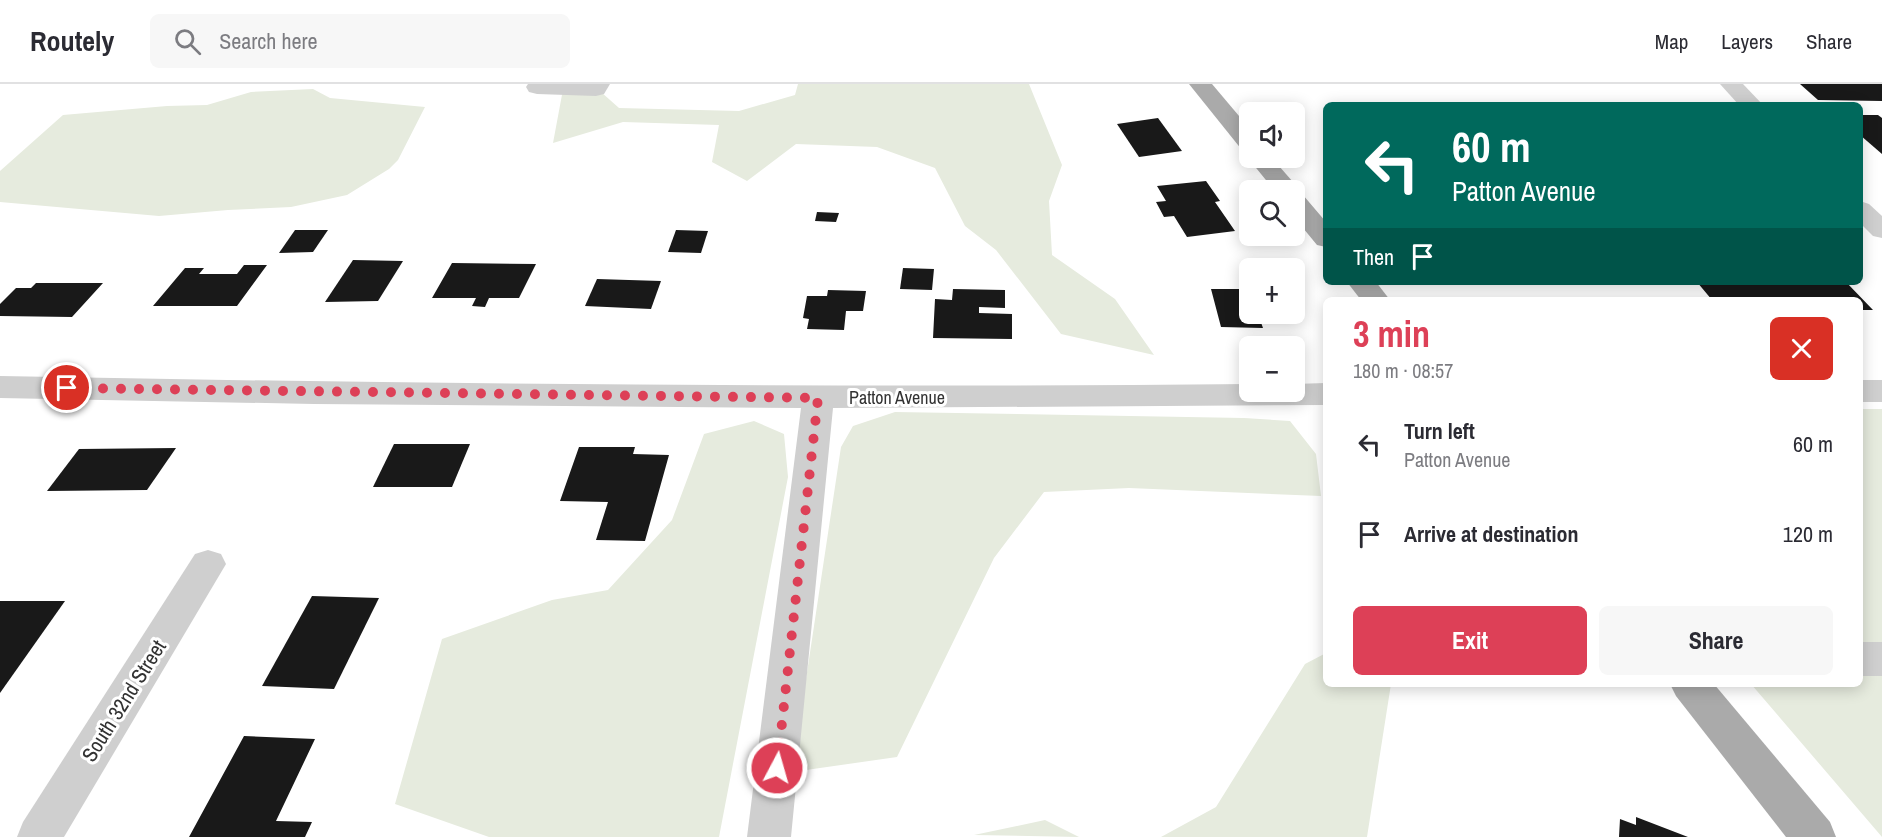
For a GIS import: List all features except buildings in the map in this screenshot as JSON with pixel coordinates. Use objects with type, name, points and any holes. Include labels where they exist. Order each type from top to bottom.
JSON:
[{"type":"main road","points":[[1200,84],[1239,132]]},
{"type":"main road","points":[[1268,168],[1279,180]]},
{"type":"main road","points":[[1305,213],[1323,235]]},
{"type":"main road","points":[[1364,285],[1374,297]]},
{"type":"main road","points":[[1692,687],[1814,837]]},
{"type":"street","points":[[539,84],[537,87],[596,89],[599,84]]},
{"type":"street","points":[[1731,84],[1749,102]]},
{"type":"street","points":[[1863,212],[1882,230]]},
{"type":"street","name":"Patton Avenue","points":[[0,387],[818,398],[1323,394]]},
{"type":"street","points":[[1863,391],[1882,391]]},
{"type":"street","points":[[769,837],[818,398]]},
{"type":"street","name":"South 32nd Street","points":[[39,837],[208,564]]},
{"type":"street","points":[[1863,659],[1882,659]]},
{"type":"shaded area","points":[[564,84],[592,84],[619,108],[739,111],[795,95],[798,84],[1029,84],[1062,165],[1049,201],[1052,255],[1115,299],[1154,355],[1061,334],[996,250],[965,226],[935,168],[877,147],[796,144],[747,181],[712,162],[719,125],[623,122],[553,143]]},
{"type":"shaded area","points":[[313,89],[330,98],[425,107],[398,160],[389,169],[347,195],[291,207],[159,216],[0,202],[0,171],[63,115],[207,105],[251,92]]},
{"type":"shaded area","points":[[1863,409],[1882,409],[1882,837],[1754,687],[1863,687]]},
{"type":"shaded area","points":[[895,412],[1244,418],[1290,421],[1316,454],[1321,496],[1129,488],[1044,492],[994,558],[897,757],[792,772],[841,447],[853,426]]},
{"type":"shaded area","points":[[754,421],[784,434],[788,477],[719,837],[489,837],[395,804],[442,639],[552,600],[608,590],[672,520],[704,434]]},
{"type":"shaded area","points":[[1323,655],[1323,687],[1391,687],[1367,837],[1161,837],[1216,807],[1305,664]]},
{"type":"shaded area","points":[[1045,820],[1079,837],[974,835]]},
{"type":"route","points":[[67,388],[818,398],[777,768]]}]
